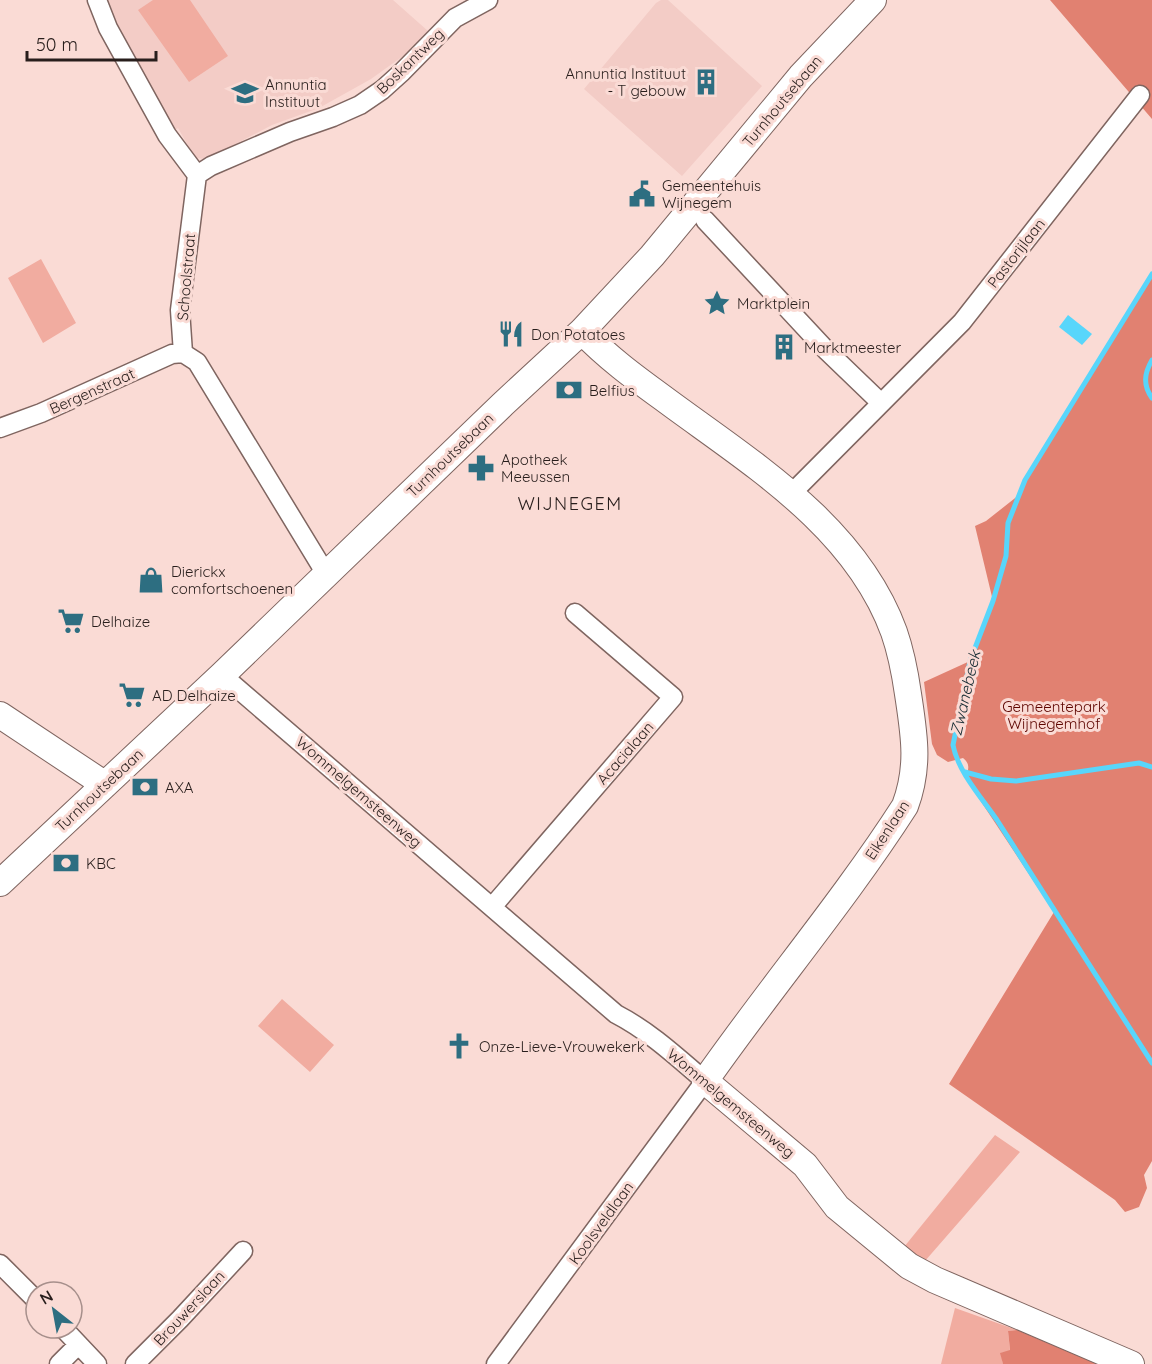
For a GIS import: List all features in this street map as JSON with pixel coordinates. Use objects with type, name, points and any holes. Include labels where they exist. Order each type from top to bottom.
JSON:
[{"type":"street","points":[[96,0],[108,28],[167,135],[196,175]]},
{"type":"street","name":"Boskantweg","points":[[196,175],[211,166],[290,132],[360,105],[402,72],[455,18],[488,0]]},
{"type":"street","name":"Turnhoutsebaan","points":[[0,883],[222,675],[582,331],[658,249],[801,76],[873,0]]},
{"type":"street","name":"Pastorijlaan","points":[[881,403],[962,322],[1140,95]]},
{"type":"street","name":"Schoolstraat","points":[[183,353],[180,310],[196,175]]},
{"type":"street","points":[[582,331],[611,359],[791,494],[881,403],[827,351],[705,220]]},
{"type":"street","points":[[183,353],[197,362],[326,574]]},
{"type":"street","name":"Bergenstraat","points":[[0,428],[41,413],[172,354],[183,353]]},
{"type":"street","name":"Eikenlaan","points":[[705,1081],[890,829],[905,806],[911,790],[915,767],[916,750],[905,674],[893,630],[876,594],[857,564],[791,494]]},
{"type":"street","name":"Acacialaan","points":[[492,907],[674,697],[575,613]]},
{"type":"street","name":"Wommelgemsteenweg","points":[[222,675],[616,1014],[673,1053],[805,1165],[837,1207],[909,1266],[935,1280],[1131,1364]]},
{"type":"street","points":[[0,715],[104,784]]},
{"type":"street","name":"Koolsveldlaan","points":[[496,1364],[705,1081]]},
{"type":"street","name":"Brouwerslaan","points":[[135,1364],[243,1251]]},
{"type":"street","points":[[0,1264],[24,1287]]},
{"type":"street","points":[[74,1340],[97,1364]]},
{"type":"street","points":[[59,1364],[78,1345]]},
{"type":"shaded area","name":"Annuntia Instituut","points":[[97,0],[393,0],[428,31],[424,41],[371,79],[319,108],[272,125],[207,159],[195,158],[178,128],[167,135]]},
{"type":"shaded area","points":[[153,0],[190,0],[228,56],[189,82],[138,10]]},
{"type":"shaded area","name":"Annuntia Instituut - T gebouw","points":[[668,0],[762,86],[682,176],[584,89],[656,3]]},
{"type":"shaded area","points":[[41,259],[76,323],[43,343],[8,278]]},
{"type":"shaded area","points":[[282,999],[334,1045],[310,1072],[258,1026]]},
{"type":"shaded area","points":[[995,1135],[1020,1152],[925,1261],[904,1247]]},
{"type":"shaded area","points":[[955,1308],[1017,1330],[1008,1331],[1010,1351],[1001,1353],[1003,1364],[941,1364]]},
{"type":"green space","points":[[1050,0],[1152,0],[1152,119]]},
{"type":"green space","name":"Gemeentepark Wijnegemhof","points":[[1152,274],[1152,1161],[1144,1175],[1147,1188],[1139,1207],[1125,1212],[1115,1200],[949,1084],[1054,912],[970,785],[966,777],[967,762],[963,758],[948,762],[937,755],[932,744],[924,682],[970,661],[993,601],[975,526],[986,521],[1019,495],[1025,480]]},
{"type":"green space","points":[[1017,1330],[1097,1364],[1003,1364],[1000,1353],[1010,1350],[1008,1331]]},
{"type":"water","points":[[1068,315],[1092,334],[1082,345],[1059,327]]},
{"type":"waterway","name":"Zwanebeek","points":[[1152,274],[1025,480],[1008,523],[1006,556],[993,601],[970,661],[953,745],[965,775],[997,820],[1152,1063]]},
{"type":"waterway","points":[[1152,360],[1146,379],[1147,389],[1152,398]]},
{"type":"waterway","points":[[965,772],[991,779],[1016,781],[1139,763],[1152,767]]},
{"type":"place","name":"Annuntia Instituut - T gebouw","points":[[706,82]]},
{"type":"place","name":"Annuntia Instituut","points":[[245,93]]},
{"type":"place","name":"Gemeentehuis Wijnegem","points":[[642,194]]},
{"type":"place","name":"Marktplein","points":[[717,303]]},
{"type":"place","name":"Don Potatoes","points":[[511,334]]},
{"type":"place","name":"Marktmeester","points":[[784,347]]},
{"type":"place","name":"Belfius","points":[[569,390]]},
{"type":"place","name":"Apotheek Meeussen","points":[[481,468]]},
{"type":"place","name":"Dierickx comfortschoenen","points":[[151,580]]},
{"type":"place","name":"Delhaize","points":[[71,621]]},
{"type":"place","name":"AD Delhaize","points":[[132,695]]},
{"type":"place","name":"AXA","points":[[145,787]]},
{"type":"place","name":"KBC","points":[[66,863]]},
{"type":"place","name":"Onze-Lieve-Vrouwekerk","points":[[459,1046]]},
{"type":"district","name":"WIJNEGEM","points":[[570,503]]}]
